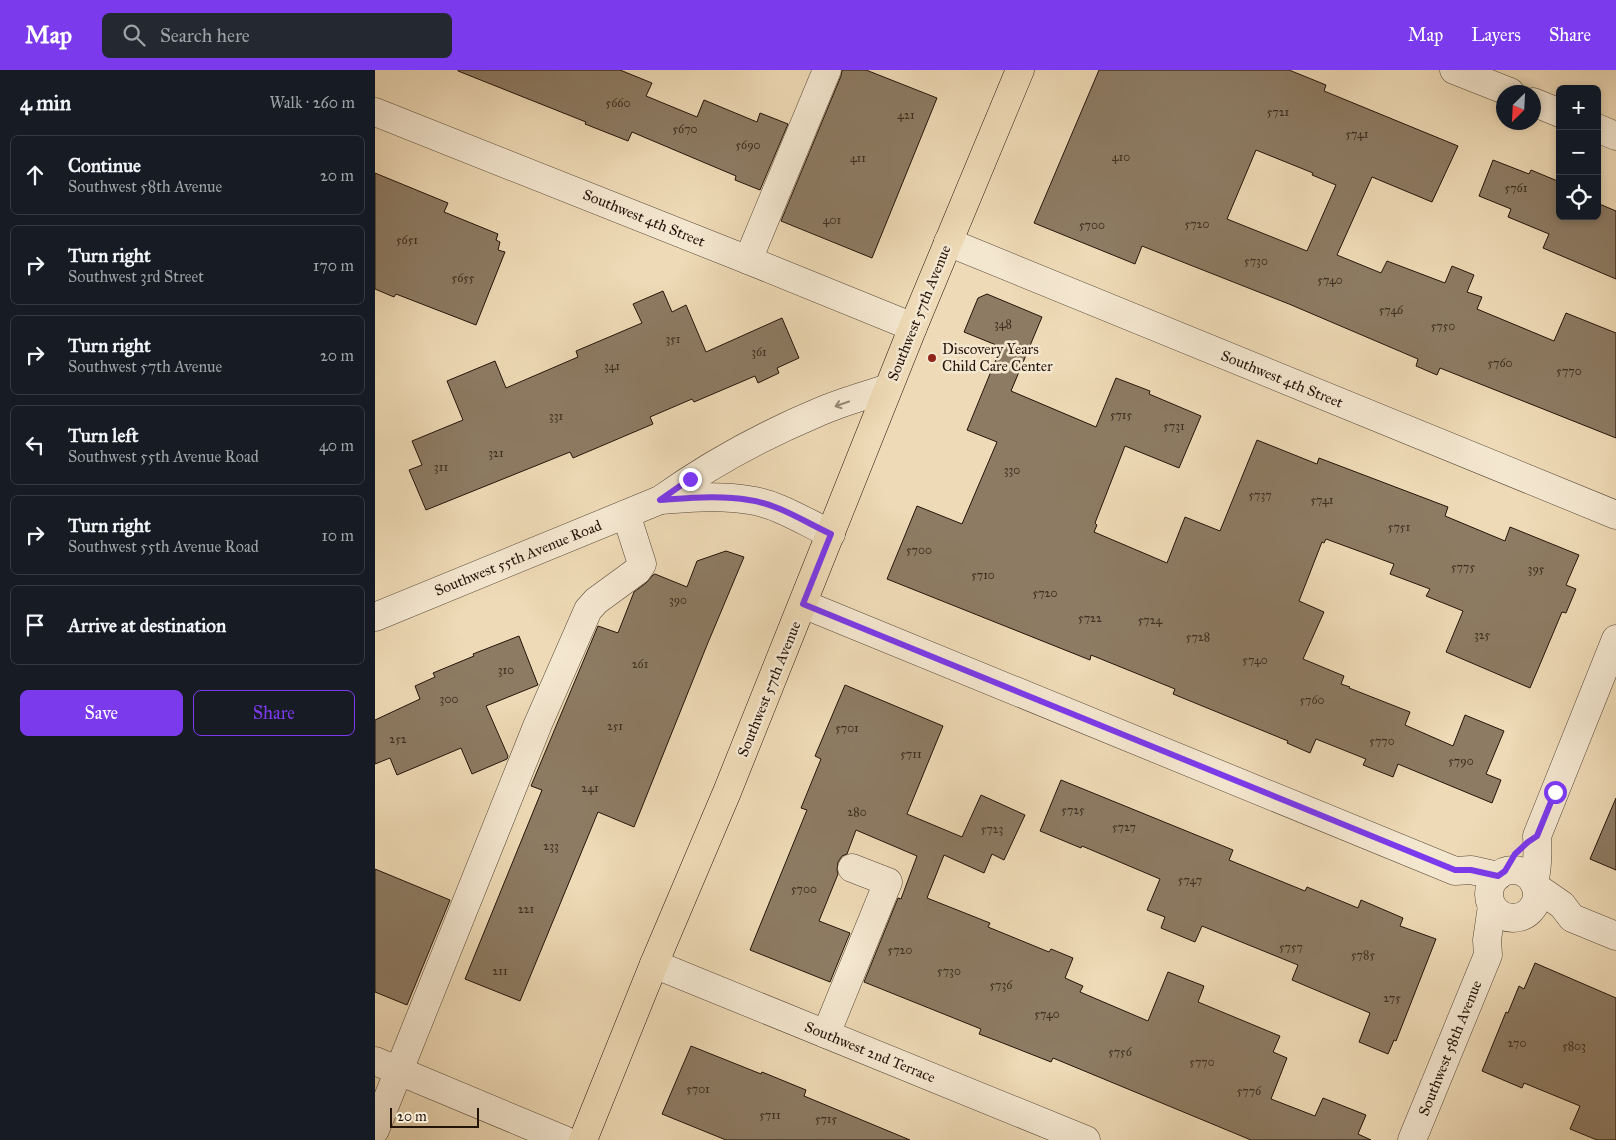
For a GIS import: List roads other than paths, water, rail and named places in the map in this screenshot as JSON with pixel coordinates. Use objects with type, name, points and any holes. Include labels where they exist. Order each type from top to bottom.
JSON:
[{"type":"main road","name":"Southwest 57th Avenue","points":[[583,1140],[654,964],[727,792],[888,388],[1020,70]]},
{"type":"street","points":[[748,260],[827,70]]},
{"type":"street","points":[[1454,70],[1496,86]]},
{"type":"street","points":[[1541,105],[1556,111]]},
{"type":"street","name":"Southwest 4th Street","points":[[375,112],[913,327]]},
{"type":"street","points":[[1601,130],[1616,136]]},
{"type":"street","name":"Southwest 4th Street","points":[[948,242],[1616,515]]},
{"type":"street","name":"Southwest 55th Avenue Road","points":[[375,617],[660,500],[690,479],[788,426],[821,411],[888,388]]},
{"type":"street","name":"Southwest 55th Avenue Road","points":[[660,500],[727,498],[749,500],[778,508],[831,534]]},
{"type":"street","points":[[375,1130],[387,1066],[588,610],[595,601],[637,571],[642,564],[626,514]]},
{"type":"street","points":[[803,604],[1455,870],[1461,879],[1477,892],[1496,888],[1517,870],[1525,873],[1535,885],[1562,905],[1572,918]]},
{"type":"street","name":"Southwest 58th Avenue","points":[[1535,885],[1538,861],[1537,836],[1616,640]]},
{"type":"street","name":"Southwest 58th Avenue","points":[[1411,1140],[1487,955],[1487,940],[1496,888],[1515,854],[1537,836]]},
{"type":"street","points":[[826,1034],[887,882],[852,868]]},
{"type":"street","points":[[1523,916],[1534,906],[1537,899],[1535,885]]},
{"type":"street","points":[[1496,888],[1501,915],[1508,918],[1523,916],[1557,920],[1572,918],[1616,936]]},
{"type":"street","name":"Southwest 58th Avenue","points":[[1487,955],[1500,945],[1523,916]]},
{"type":"street","name":"Southwest 2nd Terrace","points":[[654,964],[1086,1140]]},
{"type":"street","points":[[387,1066],[564,1140]]},
{"type":"place","name":"Discovery Years Child Care Center","points":[[932,358]]}]
